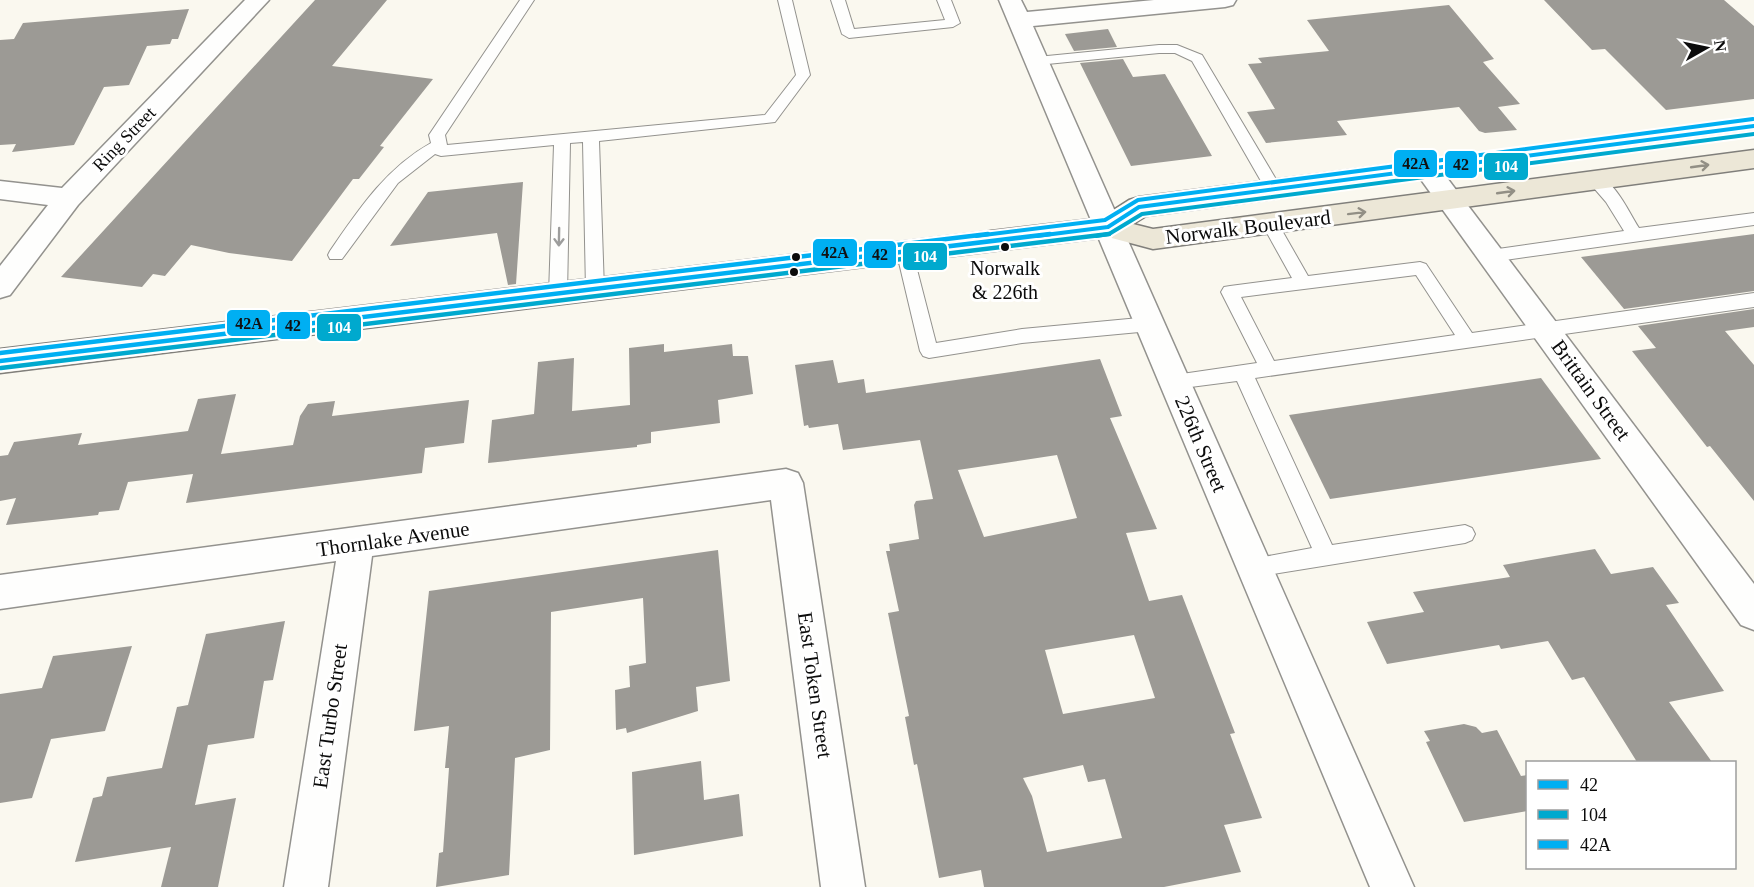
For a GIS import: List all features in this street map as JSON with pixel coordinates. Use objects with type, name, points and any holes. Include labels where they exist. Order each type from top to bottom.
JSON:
[{"type":"main road","name":"Norwalk Boulevard","points":[[1108,227],[1139,207],[1275,191],[1426,168],[1754,126]]},
{"type":"main road","name":"Norwalk Boulevard","points":[[1108,227],[1153,239],[1754,159]]},
{"type":"main road","points":[[0,361],[905,254],[1108,227]]},
{"type":"street","name":"Ring Street","points":[[0,287],[68,198],[258,0]]},
{"type":"street","points":[[1015,10],[1225,0]]},
{"type":"street","name":"226th Street","points":[[1015,10],[1392,887]]},
{"type":"street","name":"Brittain Street","points":[[1426,168],[1754,613]]},
{"type":"street","points":[[0,190],[68,198]]},
{"type":"street","name":"Thornlake Avenue","points":[[0,592],[786,483]]},
{"type":"street","name":"East Token Street","points":[[786,483],[843,887]]},
{"type":"street","name":"East Turbo Street","points":[[306,887],[356,544]]},
{"type":"lane","points":[[527,0],[437,135],[441,151],[770,119],[803,75],[785,0]]},
{"type":"lane","points":[[838,0],[849,34],[953,23],[944,0]]},
{"type":"lane","points":[[1037,61],[1160,49],[1177,49],[1197,58],[1275,191]]},
{"type":"lane","points":[[591,137],[595,290]]},
{"type":"lane","points":[[558,294],[562,141]]},
{"type":"lane","points":[[336,255],[383,188],[400,169],[418,155],[440,145]]},
{"type":"lane","points":[[561,179],[592,176]]},
{"type":"lane","points":[[1595,180],[1612,198],[1635,234]]},
{"type":"lane","points":[[1491,256],[1754,219]]},
{"type":"lane","points":[[1270,224],[1304,283]]},
{"type":"lane","points":[[905,254],[929,351],[1022,336],[1150,324]]},
{"type":"lane","points":[[1269,369],[1230,292],[1420,268],[1468,341]]},
{"type":"lane","points":[[1175,382],[1754,300]]},
{"type":"lane","points":[[1243,373],[1326,555]]},
{"type":"lane","points":[[1254,567],[1465,534]]},
{"type":"building","points":[[315,0],[387,0],[332,66],[433,79],[380,146],[384,147],[359,179],[353,179],[292,261],[229,253],[191,245],[165,276],[153,274],[142,287],[61,277]]},
{"type":"building","points":[[1544,0],[1724,0],[1754,26],[1754,99],[1666,110],[1605,49],[1592,50]]},
{"type":"building","points":[[1449,5],[1494,59],[1483,62],[1520,104],[1498,107],[1517,130],[1485,133],[1479,131],[1459,107],[1337,121],[1347,135],[1266,143],[1247,112],[1275,109],[1248,64],[1262,63],[1258,58],[1329,51],[1307,20]]},
{"type":"building","points":[[189,9],[178,39],[172,39],[170,44],[147,46],[129,85],[104,87],[74,145],[12,152],[16,144],[0,145],[0,40],[14,39],[23,23]]},
{"type":"building","points":[[1108,29],[1117,47],[1074,51],[1065,34]]},
{"type":"building","points":[[1123,59],[1133,77],[1165,74],[1212,156],[1131,166],[1080,63]]},
{"type":"building","points":[[523,182],[516,284],[508,285],[497,233],[390,246],[428,192]]},
{"type":"building","points":[[1754,234],[1754,291],[1624,309],[1581,257]]},
{"type":"building","points":[[1754,309],[1754,327],[1725,331],[1754,365],[1754,501],[1710,446],[1707,447],[1632,351],[1656,348],[1638,326]]},
{"type":"building","points":[[664,344],[664,352],[732,344],[733,356],[748,356],[753,394],[718,400],[720,423],[651,432],[651,443],[637,445],[637,447],[488,463],[492,420],[534,414],[538,362],[574,358],[572,411],[630,405],[629,348]]},
{"type":"building","points":[[1100,359],[1122,416],[1110,418],[1157,529],[1126,533],[1149,601],[1182,595],[1235,733],[1230,734],[1262,818],[1224,825],[1241,872],[1164,887],[984,887],[981,870],[939,878],[917,764],[914,765],[905,717],[909,716],[888,613],[899,611],[886,551],[890,551],[889,544],[919,539],[914,505],[916,501],[933,499],[920,440],[843,450],[838,424],[809,428],[808,425],[804,426],[795,365],[833,360],[838,383],[864,379],[866,393]],"holes":[[[1057,455],[1077,518],[984,537],[958,470]],[[1134,635],[1155,698],[1063,714],[1045,650]],[[1083,765],[1088,782],[1105,779],[1122,838],[1047,852],[1032,796],[1023,778]]]},
{"type":"building","points":[[1541,378],[1601,459],[1330,499],[1289,415]]},
{"type":"building","points":[[236,394],[221,454],[293,445],[300,416],[308,404],[335,401],[332,416],[469,400],[464,443],[425,448],[422,473],[186,503],[193,474],[128,482],[119,510],[99,512],[98,515],[6,525],[16,498],[0,501],[0,456],[8,455],[14,442],[82,433],[78,445],[188,431],[198,399]]},
{"type":"building","points":[[1595,549],[1611,574],[1653,567],[1679,603],[1666,605],[1724,691],[1669,702],[1711,761],[1636,761],[1584,677],[1572,680],[1548,641],[1501,649],[1499,645],[1387,664],[1367,622],[1424,612],[1413,592],[1510,577],[1503,565]]},
{"type":"building","points":[[718,550],[730,681],[696,687],[698,711],[627,733],[626,728],[616,730],[615,690],[630,687],[629,666],[646,663],[643,598],[551,612],[550,750],[515,758],[509,875],[436,887],[439,853],[443,852],[449,768],[445,768],[449,726],[414,731],[429,591]]},
{"type":"building","points":[[285,621],[273,680],[264,681],[254,738],[208,745],[195,805],[236,798],[218,887],[161,887],[171,847],[75,862],[93,798],[102,796],[107,777],[162,768],[177,707],[188,705],[206,634]]},
{"type":"building","points":[[132,646],[105,731],[51,739],[32,798],[0,803],[0,694],[42,688],[53,656]]},
{"type":"building","points":[[1464,724],[1476,727],[1482,733],[1497,730],[1521,776],[1526,775],[1526,811],[1464,822],[1426,742],[1430,741],[1424,731]]},
{"type":"building","points":[[701,761],[704,800],[739,794],[743,836],[634,855],[632,772]]},
{"type":"transit line","name":"42A","points":[[0,353],[1105,220],[1138,200],[1753,119]]},
{"type":"transit line","name":"42","points":[[0,361],[1108,227],[1139,207],[1754,126]]},
{"type":"transit line","name":"104","points":[[1,368],[1109,234],[1142,214],[1754,134]]},
{"type":"place","name":"Norwalk & 226th","points":[[1005,247]]}]
